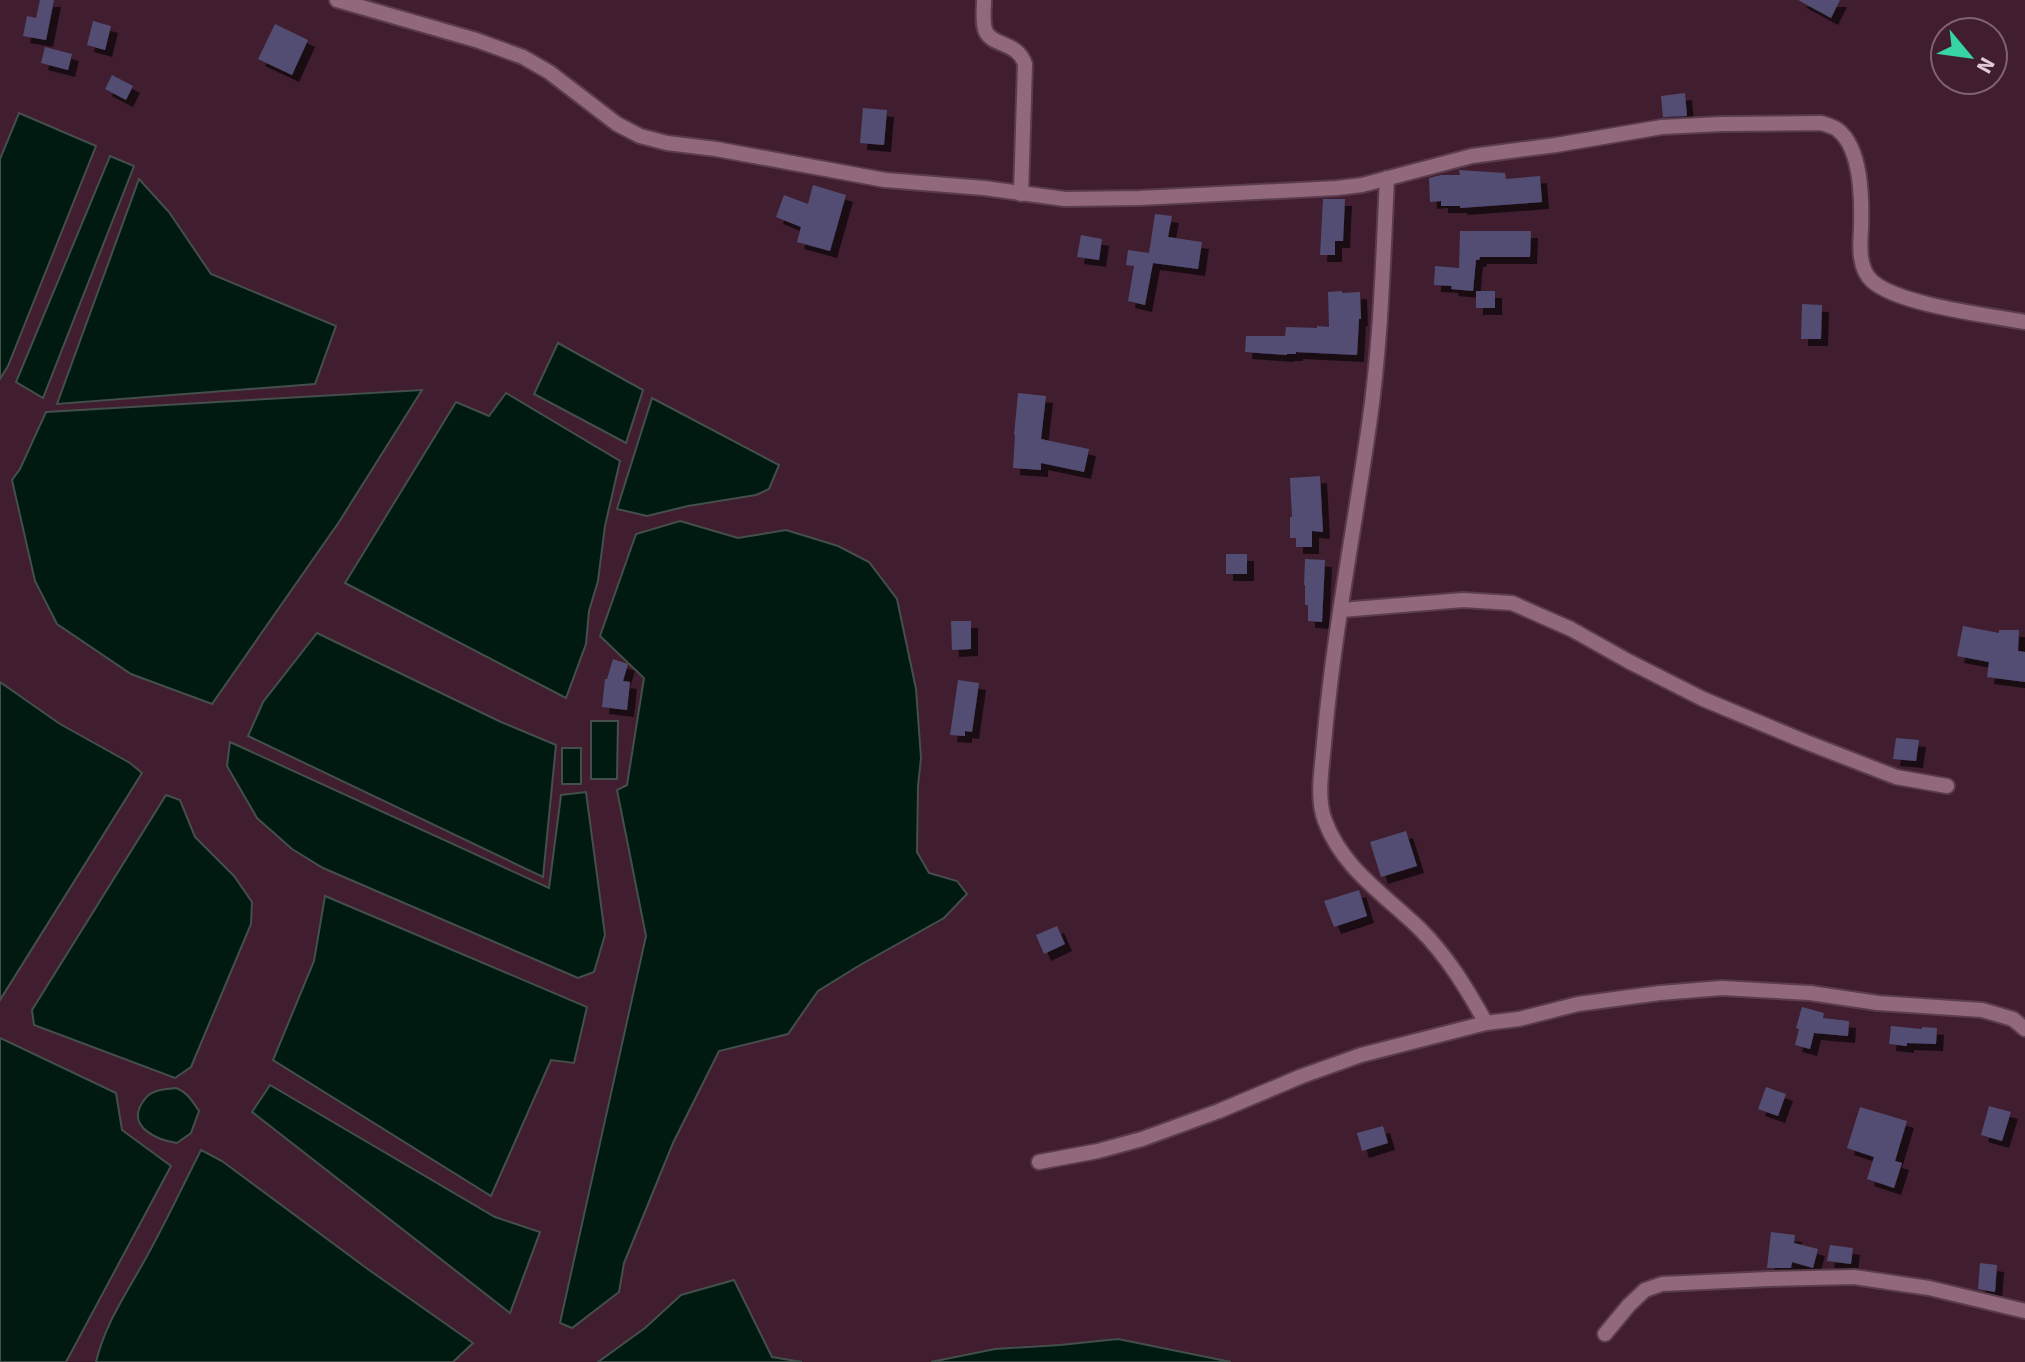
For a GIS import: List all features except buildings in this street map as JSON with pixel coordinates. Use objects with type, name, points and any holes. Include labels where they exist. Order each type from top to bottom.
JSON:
[{"type":"street","points":[[337,0],[476,40],[523,57],[549,72],[617,124],[657,141],[885,180],[1065,199],[1337,188],[1362,185],[1472,156],[1662,127],[1821,123],[1836,128],[1845,137],[1855,157],[1860,189],[1860,248],[1863,266],[1870,280],[1901,297],[2025,322]]},
{"type":"street","points":[[984,0],[986,32],[1019,52],[1025,64],[1021,194]]},
{"type":"street","points":[[1387,178],[1381,302],[1369,424],[1349,543],[1327,712],[1320,800],[1324,819],[1343,856],[1442,953],[1486,1023]]},
{"type":"street","points":[[1341,610],[1463,600],[1512,603],[1571,629],[1718,705],[1896,777],[1947,786]]},
{"type":"street","points":[[1039,1162],[1142,1139],[1361,1055],[1486,1023],[1519,1019],[1578,1004],[1722,988],[1810,993],[1914,1007],[1982,1010],[2013,1019],[2025,1029]]},
{"type":"street","points":[[1605,1334],[1645,1290],[1676,1283],[1854,1277],[1929,1288],[2025,1311]]},
{"type":"shaded area","points":[[19,113],[96,146],[8,366],[0,379],[0,159]]},
{"type":"shaded area","points":[[110,156],[134,166],[43,398],[16,382]]},
{"type":"shaded area","points":[[139,179],[169,212],[211,274],[336,326],[315,384],[57,404]]},
{"type":"shaded area","points":[[558,343],[643,390],[626,443],[534,394]]},
{"type":"shaded area","points":[[422,390],[339,522],[212,704],[131,674],[57,624],[35,581],[12,480],[46,412]]},
{"type":"shaded area","points":[[506,393],[620,461],[605,526],[598,581],[589,611],[586,644],[566,698],[345,583],[456,402],[489,416]]},
{"type":"shaded area","points":[[652,398],[779,465],[769,489],[756,495],[647,516],[617,509]]},
{"type":"shaded area","points":[[680,521],[738,538],[786,530],[838,546],[869,562],[897,599],[916,689],[921,758],[917,852],[929,873],[957,881],[967,894],[944,918],[818,991],[788,1034],[719,1051],[673,1143],[624,1263],[619,1292],[572,1328],[560,1323],[646,936],[617,790],[627,785],[644,678],[600,636],[636,534]]},
{"type":"shaded area","points":[[317,633],[501,722],[556,745],[543,877],[248,736],[263,702]]},
{"type":"shaded area","points":[[0,682],[60,724],[130,763],[142,773],[0,1000]]},
{"type":"shaded area","points":[[591,721],[618,721],[617,779],[591,779]]},
{"type":"shaded area","points":[[230,742],[549,888],[561,795],[586,792],[605,935],[594,972],[578,978],[323,868],[292,849],[257,818],[227,766]]},
{"type":"shaded area","points":[[562,748],[581,748],[581,784],[562,784]]},
{"type":"shaded area","points":[[166,795],[180,800],[195,837],[234,876],[252,902],[251,924],[191,1067],[175,1078],[34,1025],[32,1010]]},
{"type":"shaded area","points":[[325,896],[587,1007],[574,1063],[551,1060],[491,1196],[273,1060],[314,961]]},
{"type":"shaded area","points":[[0,1038],[116,1093],[122,1130],[171,1166],[66,1362],[0,1362]]},
{"type":"shaded area","points":[[270,1085],[495,1217],[540,1232],[510,1313],[252,1112]]},
{"type":"shaded area","points":[[176,1088],[187,1095],[199,1111],[191,1133],[177,1143],[146,1131],[138,1119],[138,1111],[148,1096],[159,1090]]},
{"type":"shaded area","points":[[201,1150],[222,1161],[473,1343],[453,1362],[96,1362],[114,1316]]},
{"type":"shaded area","points":[[734,1280],[772,1357],[802,1362],[598,1362],[645,1328],[681,1295]]},
{"type":"shaded area","points":[[1118,1339],[1231,1362],[931,1362],[995,1349]]}]
